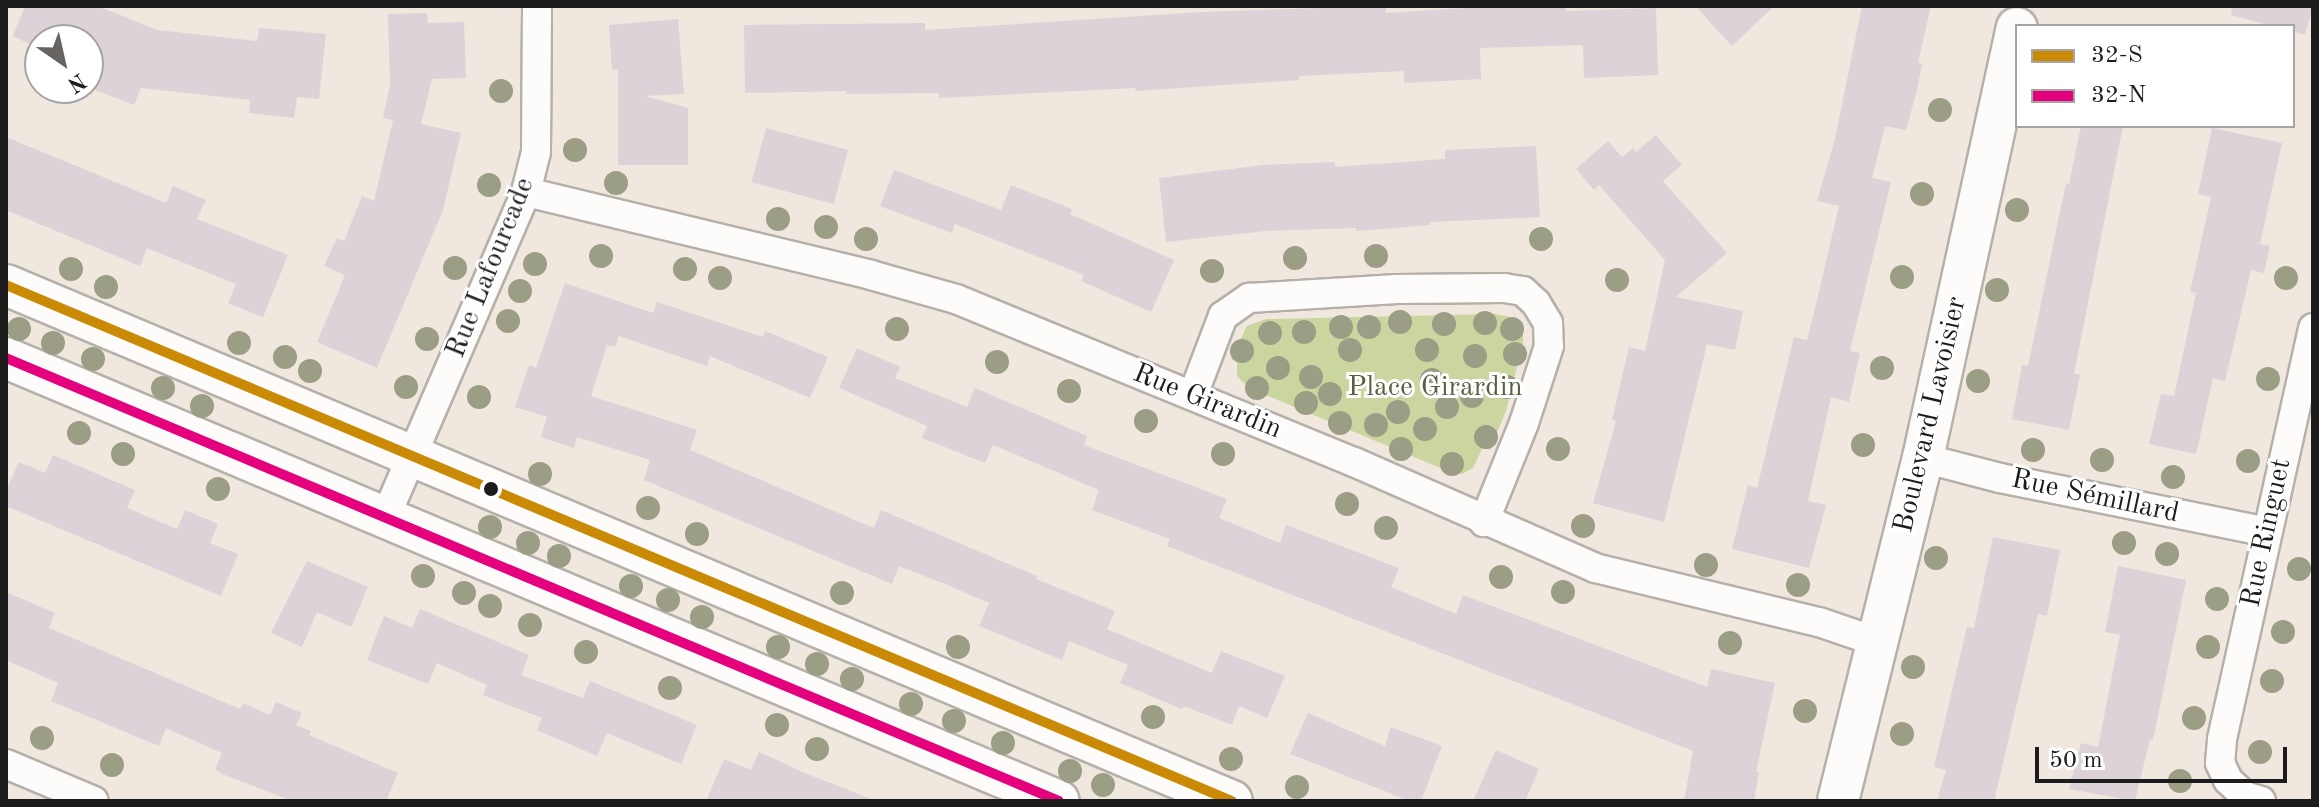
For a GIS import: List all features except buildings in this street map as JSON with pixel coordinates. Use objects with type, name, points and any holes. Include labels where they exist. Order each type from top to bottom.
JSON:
[{"type":"main road","name":"Boulevard Lavoisier","points":[[1838,801],[1923,458],[2015,36]]},
{"type":"main road","points":[[6,285],[1232,801]]},
{"type":"main road","points":[[6,358],[1059,801]]},
{"type":"street","name":"Rue Lafourcade","points":[[385,518],[526,192],[536,152],[537,6]]},
{"type":"street","name":"Rue Girardin","points":[[526,192],[871,275],[956,299],[1354,462],[1484,522],[1618,576],[1819,622],[1877,642]]},
{"type":"street","points":[[1193,395],[1223,316],[1249,298],[1397,289],[1504,288],[1523,291],[1536,303],[1548,323],[1549,346],[1524,423],[1484,522]]},
{"type":"street","name":"Rue Ringuet","points":[[2261,801],[2245,796],[2228,780],[2220,763],[2222,739],[2313,328]]},
{"type":"street","name":"Rue Sémillard","points":[[1923,458],[2015,481],[2267,532]]},
{"type":"street","points":[[6,764],[94,801]]},
{"type":"green space","name":"Place Girardin","points":[[1495,314],[1515,318],[1523,328],[1523,342],[1506,411],[1490,450],[1483,447],[1473,468],[1462,474],[1450,472],[1249,388],[1237,376],[1237,362],[1231,359],[1247,326],[1266,319]]},
{"type":"transit line","name":"32-S","points":[[6,285],[1232,801]]},
{"type":"transit line","name":"32-N","points":[[6,358],[1059,801]]}]
